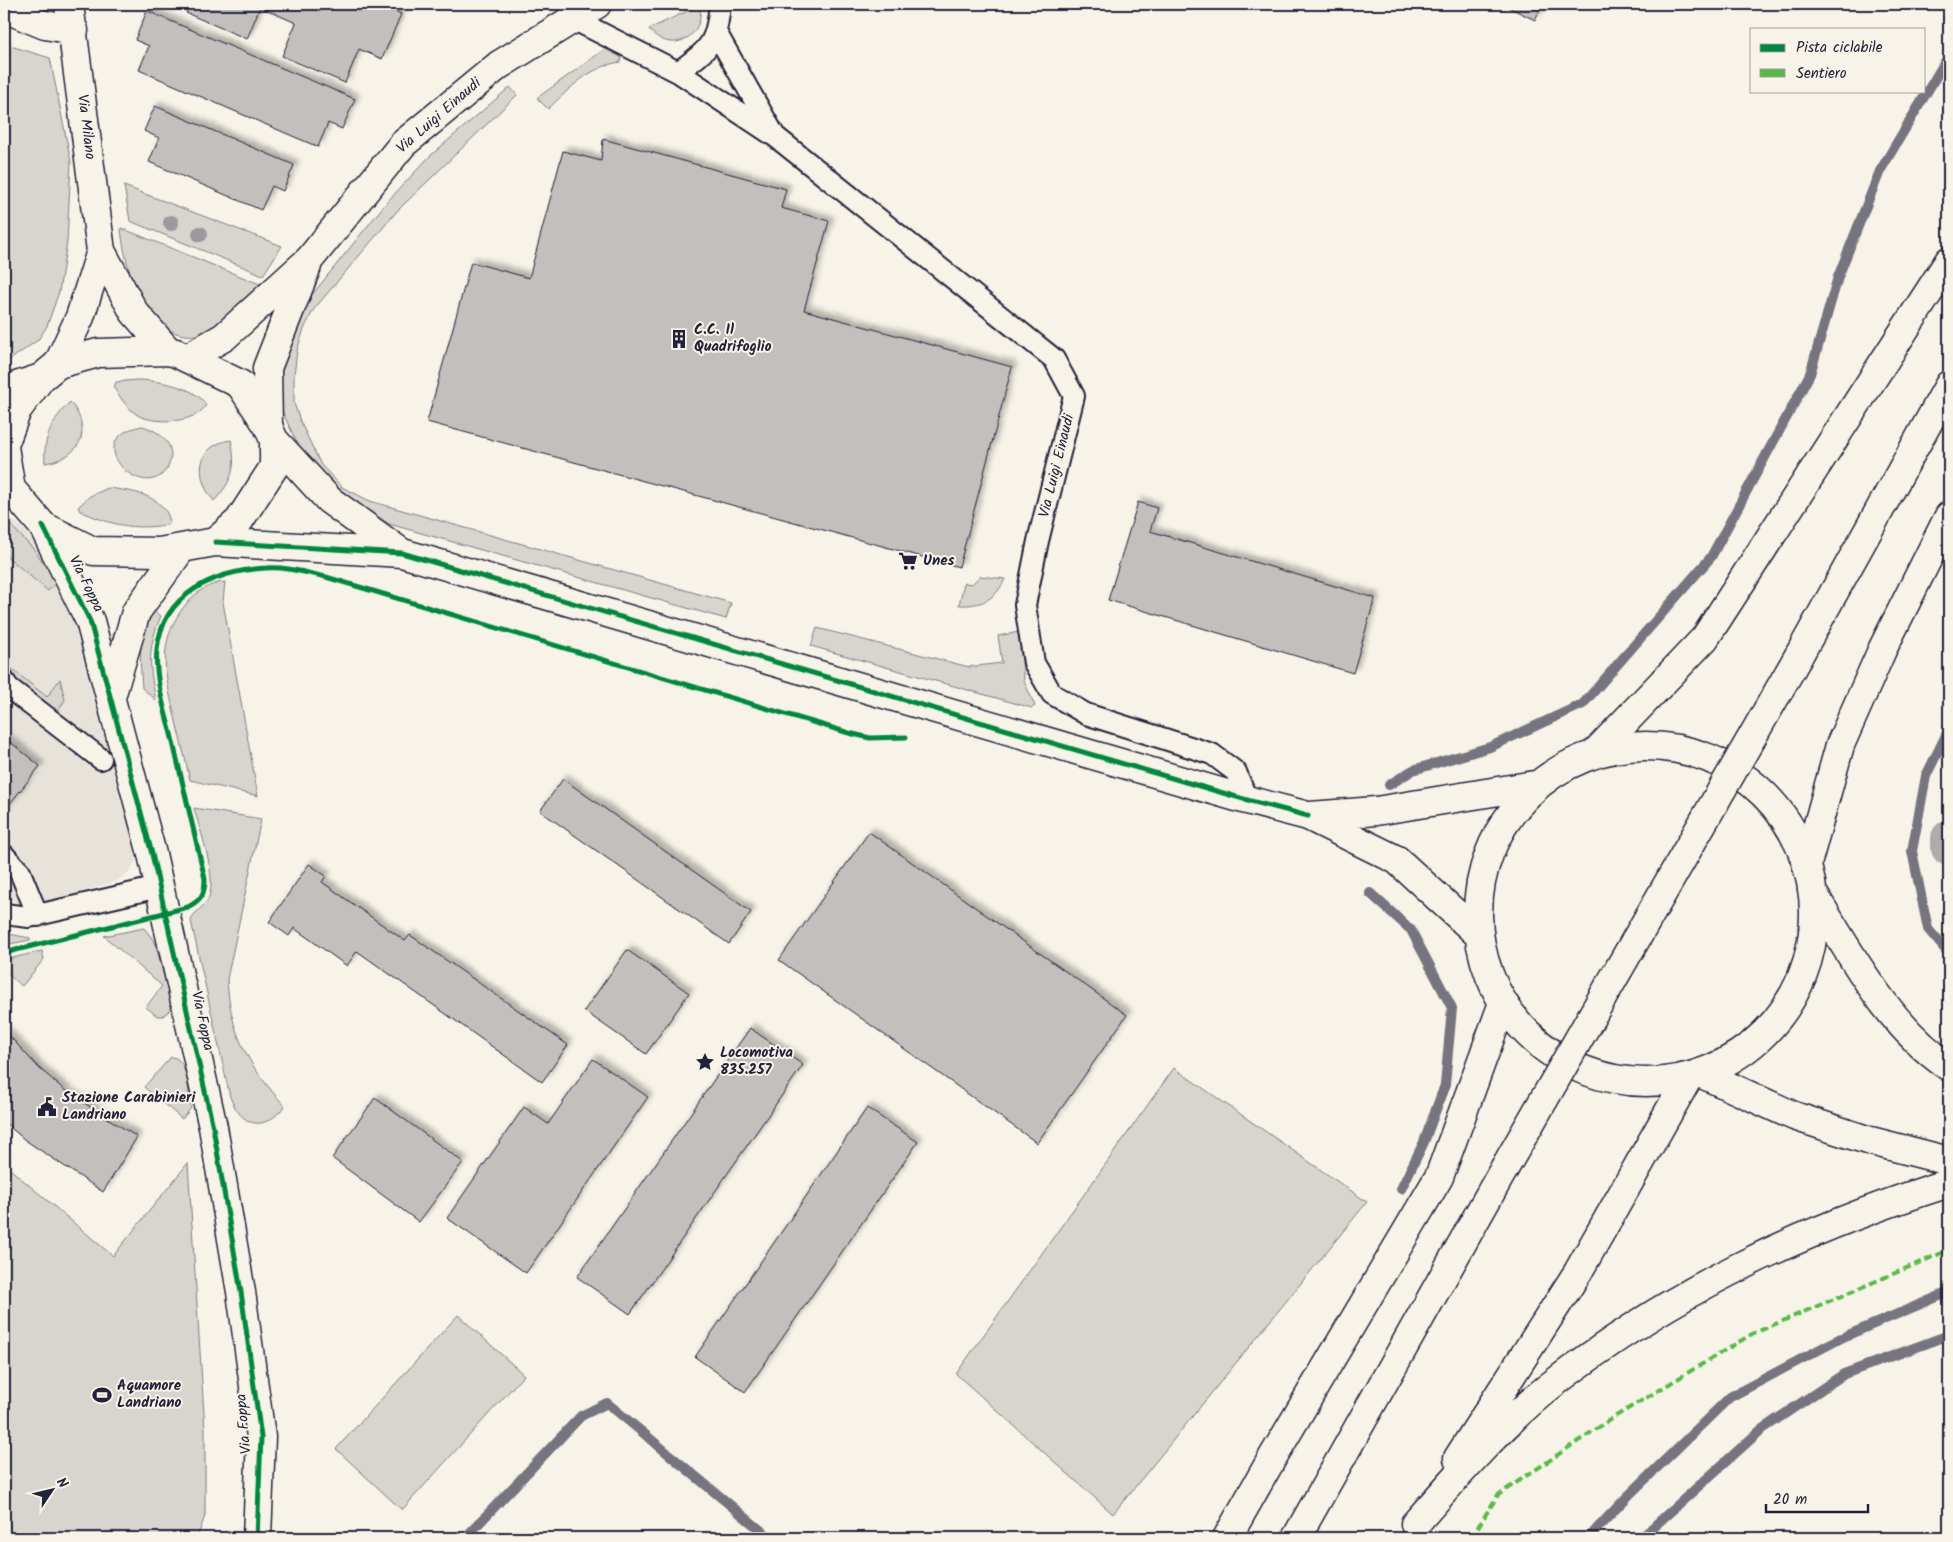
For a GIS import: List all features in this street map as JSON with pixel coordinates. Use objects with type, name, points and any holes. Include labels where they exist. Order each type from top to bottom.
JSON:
[{"type":"main road","name":"Via Milano","points":[[69,4],[74,30],[102,251],[134,312],[177,354]]},
{"type":"main road","name":"Via Luigi Einaudi","points":[[309,260],[403,144],[500,65],[571,18],[596,4]]},
{"type":"main road","points":[[4,8],[45,25],[74,30]]},
{"type":"main road","name":"Via Milano","points":[[4,446],[17,410],[50,371],[80,317],[102,251]]},
{"type":"main road","points":[[4,390],[98,353],[177,354],[224,338],[309,260]]},
{"type":"main road","points":[[215,542],[239,521],[274,467],[268,368],[309,260]]},
{"type":"main road","points":[[1596,752],[1706,638],[1949,261]]},
{"type":"main road","points":[[177,354],[240,384],[271,433],[328,500],[402,553]]},
{"type":"main road","points":[[1296,1538],[1504,1169],[1798,657],[1949,385]]},
{"type":"main road","points":[[4,446],[7,487],[43,526],[93,551],[158,552],[215,542],[402,553],[1247,800],[1308,816],[1397,860],[1478,934]]},
{"type":"main road","points":[[1807,864],[1840,745],[1882,650],[1949,516]]},
{"type":"main road","name":"Via Foppa","points":[[43,526],[90,621],[160,887],[213,1127],[241,1292],[261,1437],[257,1538]]},
{"type":"main road","points":[[111,697],[136,612],[180,549]]},
{"type":"main road","points":[[1639,745],[1683,748],[1725,764],[1761,790],[1789,824],[1807,864],[1814,894],[1815,922],[1811,951],[1802,978],[1789,1004],[1772,1026],[1751,1046],[1728,1062],[1695,1076],[1635,1083],[1583,1071],[1537,1043],[1503,1003],[1487,970],[1478,934],[1477,901],[1483,868],[1495,837],[1513,809],[1535,785],[1564,766],[1596,752],[1639,745]]},
{"type":"main road","points":[[1308,816],[1376,811],[1535,785]]},
{"type":"main road","points":[[1814,894],[1873,989],[1916,1042],[1949,1067]]},
{"type":"main road","points":[[1227,1538],[1274,1455],[1439,1177],[1503,1003]]},
{"type":"main road","points":[[1695,1076],[1794,1116],[1867,1140],[1949,1160]]},
{"type":"main road","points":[[1410,1531],[1578,1272],[1695,1076]]},
{"type":"main road","points":[[1410,1531],[1471,1460],[1542,1394],[1621,1335],[1700,1286],[1794,1240],[1861,1213],[1949,1183]]},
{"type":"lane","points":[[678,72],[702,54],[716,34],[720,4]]},
{"type":"lane","name":"Via Luigi Einaudi","points":[[571,18],[678,72],[776,137],[1054,360],[1074,396],[1038,541],[1025,605],[1034,663],[1052,694],[1086,714],[1212,754],[1236,772],[1247,800]]},
{"type":"lane","points":[[716,34],[776,137]]},
{"type":"lane","points":[[6,686],[101,759]]},
{"type":"lane","points":[[4,855],[20,872],[38,916]]},
{"type":"lane","points":[[4,914],[29,917],[38,916],[160,887]]},
{"type":"shaded area","points":[[700,5],[700,17],[697,26],[692,34],[684,39],[676,42],[667,41],[657,37],[649,29]]},
{"type":"shaded area","points":[[4,44],[50,58],[71,162],[67,242],[59,292],[47,326],[38,340],[4,364]]},
{"type":"shaded area","points":[[605,49],[621,57],[621,62],[610,64],[590,73],[572,86],[548,109],[537,98]]},
{"type":"shaded area","points":[[510,87],[517,95],[398,210],[314,309],[304,329],[297,350],[294,376],[294,403],[300,421],[321,465],[342,487],[370,501],[731,603],[726,619],[389,524],[340,491],[315,469],[300,449],[281,409],[280,364],[307,301],[387,202],[430,156]]},
{"type":"shaded area","points":[[124,186],[282,246],[263,275],[130,221]]},
{"type":"shaded area","points":[[121,228],[267,287],[240,312],[204,333],[183,335],[167,328],[153,316],[142,300],[127,263]]},
{"type":"shaded area","points":[[136,380],[174,385],[194,393],[206,405],[195,415],[178,420],[160,421],[144,418],[131,410],[114,388],[116,382]]},
{"type":"shaded area","points":[[70,402],[81,423],[82,433],[80,442],[67,455],[45,463],[47,437],[58,416]]},
{"type":"shaded area","points":[[142,426],[156,432],[167,442],[170,448],[170,462],[166,470],[155,478],[143,479],[131,474],[121,466],[115,455],[115,443],[123,433]]},
{"type":"shaded area","points":[[231,440],[234,458],[232,473],[226,487],[214,501],[203,482],[202,463],[205,455],[211,448],[219,443]]},
{"type":"shaded area","points":[[108,488],[136,493],[153,499],[161,505],[170,521],[167,525],[143,527],[122,525],[102,520],[80,511],[78,507],[90,496]]},
{"type":"shaded area","points":[[4,512],[29,534],[44,555],[81,624],[137,848],[136,861],[130,872],[115,882],[41,903],[19,904],[4,899]]},
{"type":"shaded area","points":[[4,518],[35,551],[57,581],[48,591],[4,554]]},
{"type":"shaded area","points":[[980,576],[1005,579],[992,597],[980,603],[959,605],[964,583],[972,584]]},
{"type":"shaded area","points":[[225,582],[223,602],[258,796],[190,780],[168,683],[165,656],[170,631],[177,618],[186,604],[199,592],[208,586]]},
{"type":"shaded area","points":[[154,612],[161,616],[151,648],[151,667],[156,700],[142,688],[141,667],[142,639]]},
{"type":"shaded area","points":[[817,628],[969,667],[1002,663],[998,636],[1019,632],[1024,681],[1035,706],[1032,708],[811,646]]},
{"type":"shaded area","points":[[12,669],[47,697],[60,679],[65,700],[56,713],[15,679]]},
{"type":"shaded area","points":[[194,808],[261,819],[227,979],[232,1016],[243,1048],[261,1077],[285,1106],[277,1115],[261,1123],[254,1123],[241,1115],[230,1097],[191,921],[192,917],[207,901],[211,888],[207,853]]},
{"type":"shaded area","points":[[144,928],[155,942],[171,1003],[171,1009],[163,1016],[157,1016],[146,1007],[162,986],[104,936]]},
{"type":"shaded area","points":[[4,933],[30,938],[30,940],[4,945]]},
{"type":"shaded area","points":[[42,951],[44,959],[22,986],[4,971],[4,960]]},
{"type":"shaded area","points":[[171,1057],[181,1063],[187,1078],[191,1108],[182,1119],[144,1087]]},
{"type":"shaded area","points":[[1174,1068],[1367,1202],[1113,1514],[956,1374]]},
{"type":"shaded area","name":"Aquamore Landriano","points":[[188,1163],[205,1430],[205,1516],[197,1538],[4,1538],[4,1164],[113,1256]]},
{"type":"shaded area","points":[[458,1315],[524,1375],[402,1510],[336,1449]]},
{"type":"building","points":[[190,4],[378,4],[401,14],[382,59],[359,49],[345,83],[282,56],[296,23],[260,7],[247,39],[186,13]]},
{"type":"building","points":[[1502,4],[1543,4],[1535,20]]},
{"type":"building","points":[[147,11],[355,99],[342,129],[328,123],[318,147],[139,70],[149,46],[135,40]]},
{"type":"building","points":[[155,106],[294,165],[283,191],[272,186],[261,210],[149,162],[159,138],[144,131]]},
{"type":"building","name":"C.C. Il Quadrifoglio","points":[[603,139],[786,189],[781,208],[829,221],[804,310],[1012,367],[959,567],[427,422],[471,262],[529,278],[563,151],[601,161]]},
{"type":"building","points":[[1138,502],[1157,508],[1150,531],[1375,598],[1353,673],[1108,600]]},
{"type":"building","points":[[4,737],[40,766],[4,811]]},
{"type":"building","points":[[563,779],[751,912],[729,944],[540,811]]},
{"type":"building","points":[[869,832],[1127,1015],[1037,1143],[779,960]]},
{"type":"building","points":[[309,864],[326,876],[322,882],[405,941],[410,935],[568,1045],[542,1082],[357,951],[347,966],[294,928],[289,936],[269,922]]},
{"type":"building","points":[[627,950],[689,993],[646,1054],[584,1011]]},
{"type":"building","points":[[750,1028],[803,1065],[630,1314],[577,1277]]},
{"type":"building","name":"Stazione Carabinieri Landriano","points":[[4,1030],[39,1068],[67,1092],[137,1137],[103,1192],[25,1140],[4,1122]]},
{"type":"building","points":[[593,1059],[648,1097],[526,1273],[447,1218],[524,1107],[548,1124]]},
{"type":"building","points":[[375,1098],[463,1162],[419,1222],[332,1158]]},
{"type":"building","points":[[867,1108],[918,1142],[745,1392],[695,1357]]},
{"type":"waterway","points":[[1389,785],[1413,770],[1490,747],[1583,704],[1711,557],[1810,374],[1838,277],[1880,171],[1949,55]]},
{"type":"waterway","points":[[1949,729],[1926,776],[1912,851],[1928,929],[1949,954]]},
{"type":"waterway","points":[[1949,838],[1949,848]]},
{"type":"waterway","points":[[1370,893],[1411,930],[1452,1008],[1445,1085],[1424,1142],[1401,1189]]},
{"type":"waterway","points":[[1588,1538],[1629,1495],[1730,1397],[1841,1338],[1949,1292]]},
{"type":"waterway","points":[[1641,1538],[1761,1430],[1844,1374],[1949,1335]]},
{"type":"waterway","points":[[465,1538],[581,1416],[607,1403],[770,1538]]},
{"type":"marked path","points":[[1471,1538],[1498,1495],[1611,1419],[1752,1334],[1949,1250]]},
{"type":"cycle path","points":[[43,526],[90,621],[152,854],[213,1127],[241,1292],[261,1437],[257,1538]]},
{"type":"cycle path","points":[[215,542],[402,553],[1247,800],[1308,816]]},
{"type":"cycle path","points":[[4,953],[188,907],[201,896],[205,879],[161,694],[156,660],[161,630],[170,613],[181,600],[211,580],[229,574],[247,570],[281,568],[326,577],[849,733],[870,738],[906,737]]},
{"type":"place","name":"C.C. Il Quadrifoglio","points":[[679,339]]},
{"type":"place","name":"Unes","points":[[908,561]]},
{"type":"place","name":"Locomotiva 835.257","points":[[705,1062]]},
{"type":"place","name":"Stazione Carabinieri Landriano","points":[[47,1107]]},
{"type":"place","name":"Aquamore Landriano","points":[[102,1395]]}]
